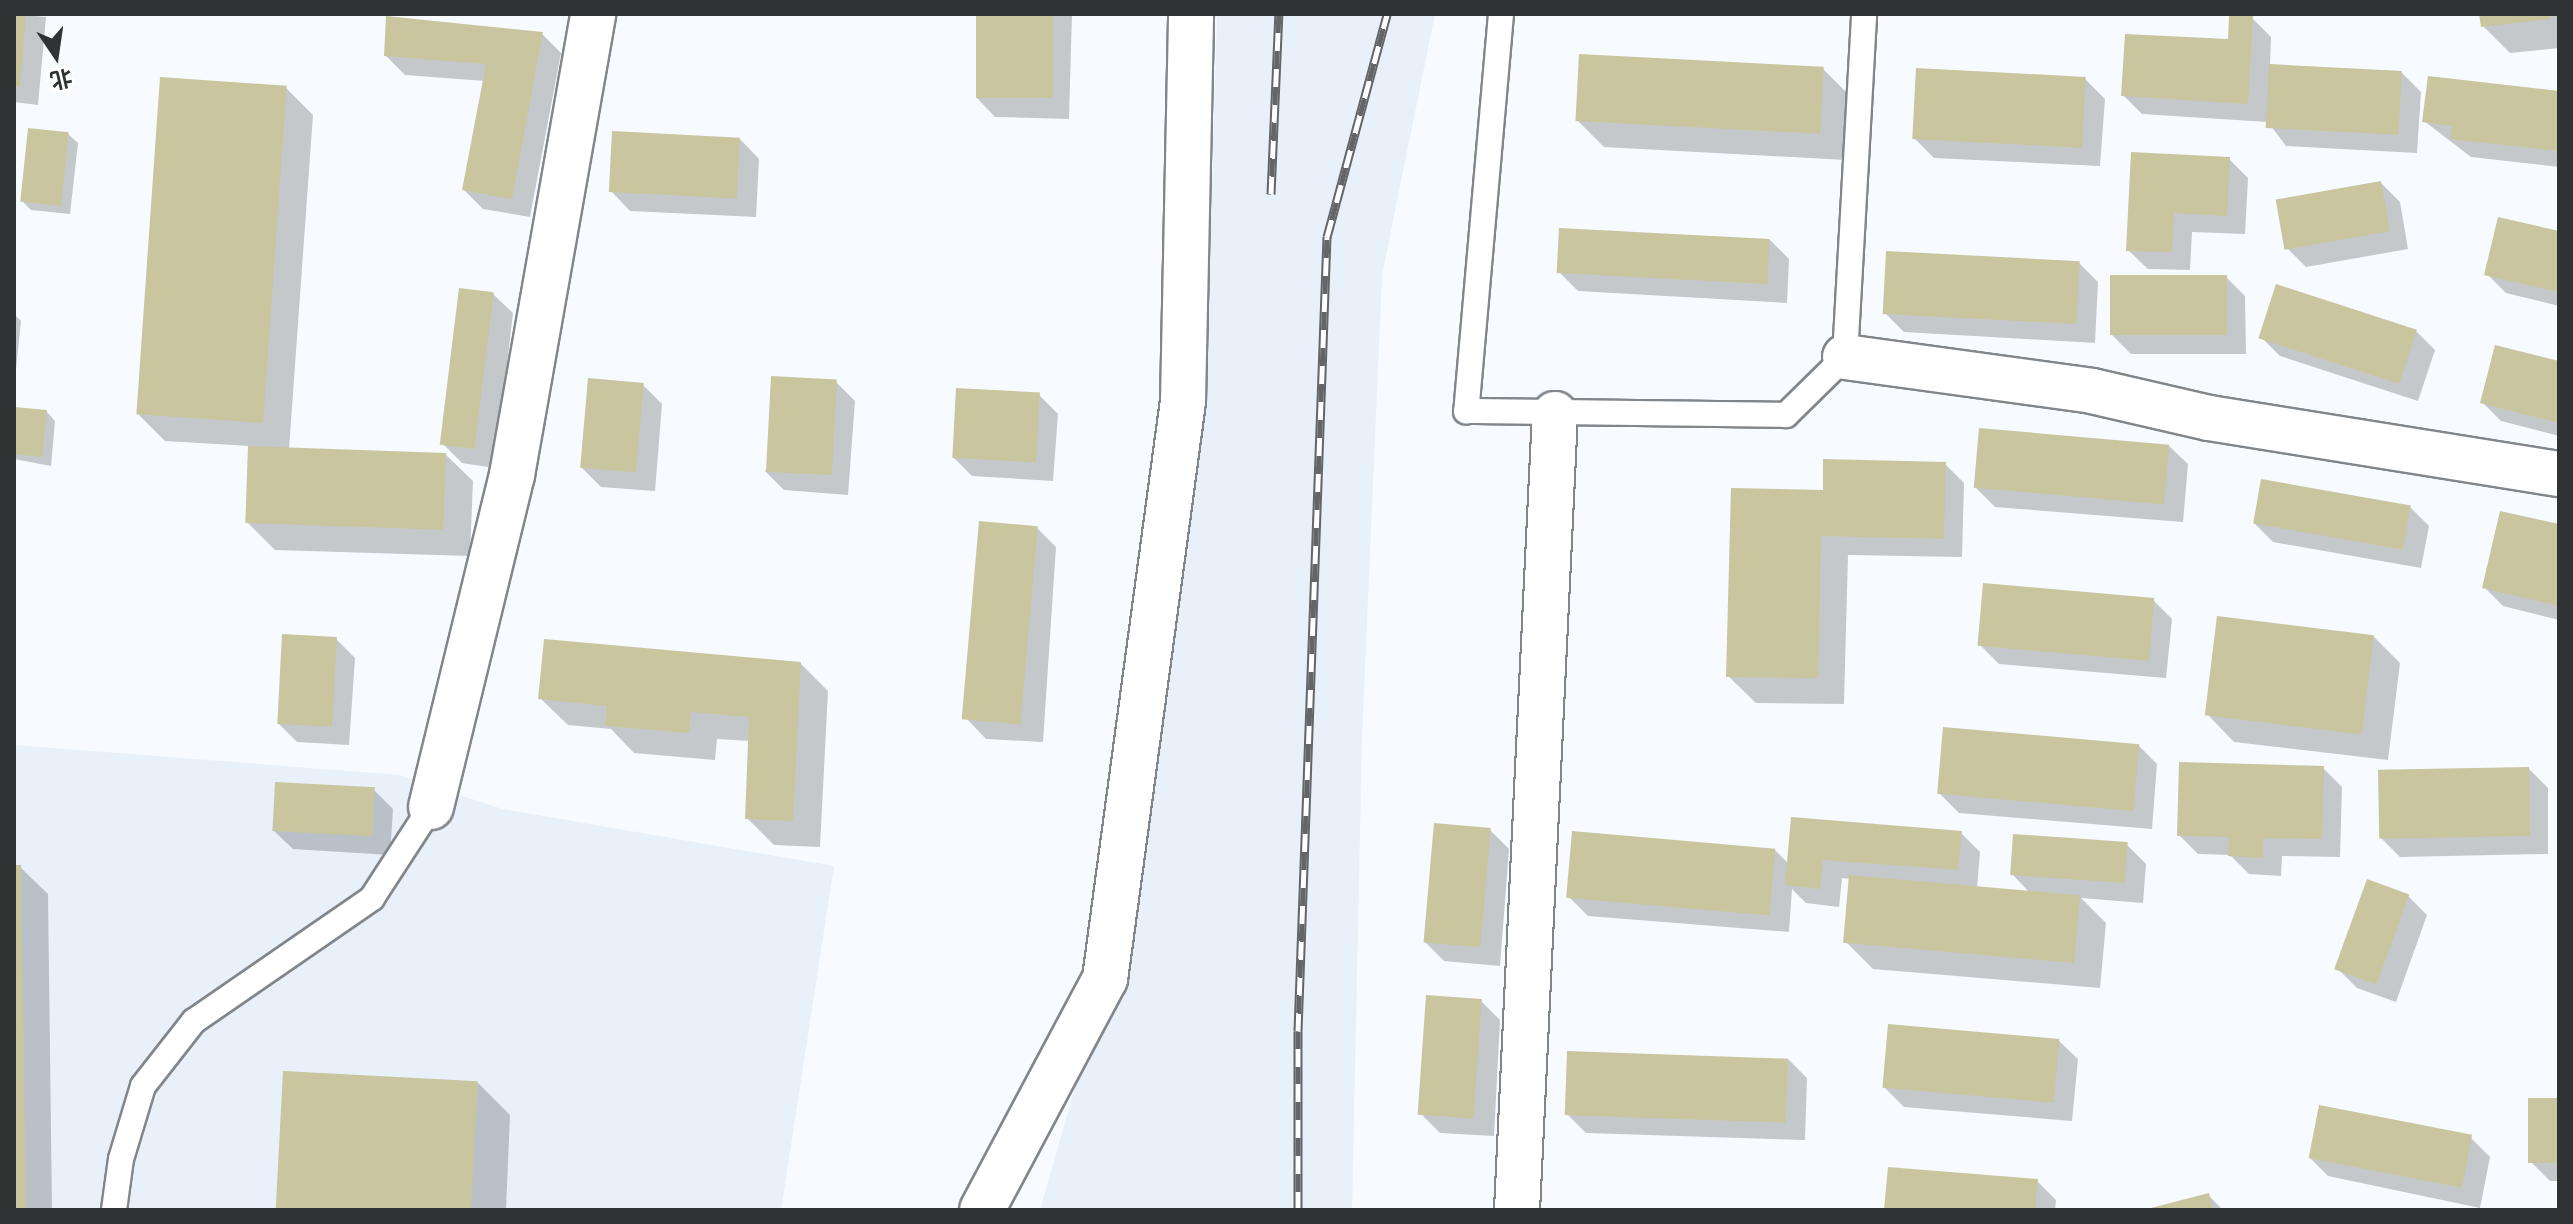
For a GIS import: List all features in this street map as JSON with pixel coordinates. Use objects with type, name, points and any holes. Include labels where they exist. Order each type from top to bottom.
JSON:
[{"type":"street","points":[[431,807],[512,475],[593,14]]},
{"type":"street","points":[[982,1210],[1105,979],[1183,401],[1191,14]]},
{"type":"street","points":[[1845,357],[2092,391],[2209,418],[2559,474]]},
{"type":"street","points":[[1517,1210],[1555,414]]},
{"type":"lane","points":[[1501,14],[1466,411],[1786,415],[1845,357],[1864,14]]},
{"type":"lane","points":[[114,1210],[121,1159],[143,1086],[186,1032],[372,898],[431,807]]},
{"type":"shaded area","points":[[1217,14],[1435,14],[1382,275],[1362,737],[1352,1210],[1040,1210],[1080,1070],[1126,944],[1207,356]]},
{"type":"shaded area","points":[[14,745],[399,775],[502,809],[834,866],[781,1210],[14,1210]]},
{"type":"building","points":[[14,14],[26,14],[20,87],[14,86]]},
{"type":"building","points":[[976,14],[1053,14],[1053,98],[976,98]]},
{"type":"building","points":[[2479,14],[2550,14],[2551,19],[2481,27]]},
{"type":"building","points":[[2229,15],[2253,16],[2248,104],[2121,96],[2125,34],[2228,39]]},
{"type":"building","points":[[386,16],[543,32],[512,199],[462,190],[486,64],[384,56]]},
{"type":"building","points":[[1579,54],[1824,67],[1820,134],[1575,121]]},
{"type":"building","points":[[2269,64],[2402,71],[2398,135],[2266,128]]},
{"type":"building","points":[[1916,68],[2086,77],[2082,148],[1912,139]]},
{"type":"building","points":[[2428,76],[2559,91],[2559,151],[2450,139],[2452,126],[2422,122]]},
{"type":"building","points":[[160,77],[287,86],[263,423],[136,414]]},
{"type":"building","points":[[28,128],[69,132],[61,206],[20,202]]},
{"type":"building","points":[[612,131],[740,138],[737,199],[609,192]]},
{"type":"building","points":[[2131,152],[2230,157],[2227,216],[2174,213],[2172,252],[2126,251]]},
{"type":"building","points":[[2381,181],[2390,231],[2284,250],[2276,200]]},
{"type":"building","points":[[2498,217],[2559,231],[2559,292],[2484,275]]},
{"type":"building","points":[[1559,228],[1770,239],[1767,284],[1557,273]]},
{"type":"building","points":[[1886,251],[2080,261],[2076,324],[1883,314]]},
{"type":"building","points":[[2110,275],[2227,275],[2227,335],[2110,335]]},
{"type":"building","points":[[2276,284],[2417,330],[2399,384],[2258,338]]},
{"type":"building","points":[[459,288],[494,292],[474,449],[440,445]]},
{"type":"building","points":[[2495,345],[2559,361],[2559,423],[2480,403]]},
{"type":"building","points":[[771,376],[837,379],[832,475],[766,472]]},
{"type":"building","points":[[588,378],[644,383],[636,473],[580,468]]},
{"type":"building","points":[[956,388],[1040,392],[1036,462],[952,458]]},
{"type":"building","points":[[14,407],[47,410],[42,457],[14,454]]},
{"type":"building","points":[[1979,428],[2169,445],[2164,504],[1974,488]]},
{"type":"building","points":[[248,446],[446,453],[443,530],[245,523]]},
{"type":"building","points":[[1823,459],[1946,462],[1944,539],[1821,536],[1818,678],[1726,677],[1731,488],[1823,490]]},
{"type":"building","points":[[2261,479],[2411,505],[2403,550],[2253,523]]},
{"type":"building","points":[[2500,511],[2559,524],[2559,606],[2482,588]]},
{"type":"building","points":[[979,521],[1038,526],[1020,724],[962,719]]},
{"type":"building","points":[[1983,583],[2154,598],[2149,661],[1978,646]]},
{"type":"building","points":[[2217,616],[2374,635],[2362,735],[2205,715]]},
{"type":"building","points":[[282,634],[337,637],[332,727],[277,724]]},
{"type":"building","points":[[544,639],[801,662],[793,821],[745,819],[749,717],[691,712],[689,733],[605,726],[607,706],[538,699]]},
{"type":"building","points":[[1943,727],[2139,744],[2133,811],[1937,794]]},
{"type":"building","points":[[2179,762],[2324,766],[2322,839],[2263,838],[2263,858],[2228,856],[2229,837],[2177,836]]},
{"type":"building","points":[[2529,767],[2530,836],[2379,839],[2378,770]]},
{"type":"building","points":[[275,782],[375,787],[372,836],[272,831]]},
{"type":"building","points":[[1791,817],[1962,831],[1958,870],[1823,860],[1820,889],[1785,885]]},
{"type":"building","points":[[1434,823],[1491,828],[1480,948],[1424,943]]},
{"type":"building","points":[[1572,831],[1775,849],[1769,916],[1566,898]]},
{"type":"building","points":[[2013,834],[2128,842],[2125,883],[2010,875]]},
{"type":"building","points":[[14,865],[21,865],[26,1210],[14,1210]]},
{"type":"building","points":[[1849,875],[2080,895],[2074,963],[1843,943]]},
{"type":"building","points":[[2367,879],[2409,894],[2376,985],[2334,969]]},
{"type":"building","points":[[1426,995],[1482,999],[1473,1119],[1418,1115]]},
{"type":"building","points":[[1888,1024],[2059,1039],[2054,1103],[1882,1088]]},
{"type":"building","points":[[1567,1051],[1788,1059],[1786,1123],[1565,1115]]},
{"type":"building","points":[[283,1071],[478,1081],[471,1210],[276,1210]]},
{"type":"building","points":[[2528,1098],[2559,1098],[2559,1163],[2528,1163]]},
{"type":"building","points":[[2319,1105],[2472,1135],[2462,1188],[2309,1158]]},
{"type":"building","points":[[1888,1167],[2038,1179],[2035,1210],[1884,1210]]},
{"type":"building","points":[[2209,1193],[2213,1210],[2147,1210],[2147,1209]]},
{"type":"railway","points":[[1271,194],[1279,14]]},
{"type":"railway","points":[[1298,1210],[1298,1031],[1327,237],[1387,14]]}]
